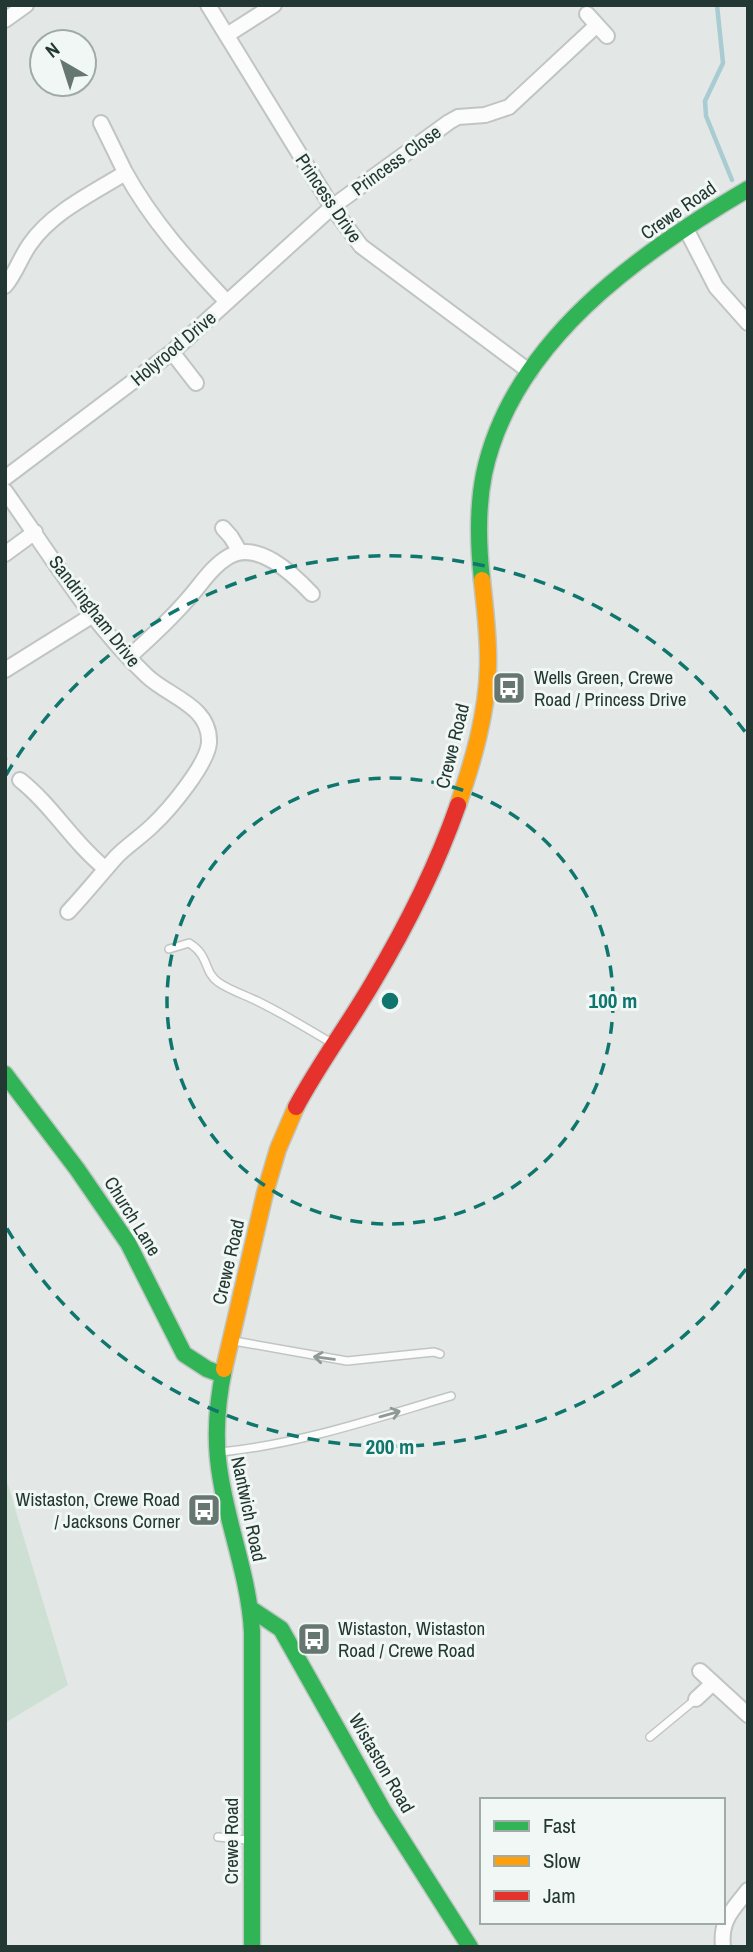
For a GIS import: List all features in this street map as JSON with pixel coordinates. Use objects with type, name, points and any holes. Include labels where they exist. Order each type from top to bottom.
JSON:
[{"type":"main road","name":"Crewe Road","points":[[223,1375],[270,1178],[294,1110],[370,988],[421,897],[461,797],[482,720],[488,682],[489,653],[479,539],[482,485],[495,435],[507,408],[530,372],[553,343],[593,302],[685,227],[748,189]]},
{"type":"main road","name":"Church Lane","points":[[5,1074],[77,1168],[128,1243],[184,1354],[207,1369],[223,1375]]},
{"type":"main road","name":"Nantwich Road","points":[[223,1375],[215,1452],[222,1495],[251,1609]]},
{"type":"main road","name":"Crewe Road","points":[[251,1609],[252,1947]]},
{"type":"main road","name":"Wistaston Road","points":[[251,1609],[281,1629],[383,1810],[470,1947]]},
{"type":"street","points":[[5,20],[26,5]]},
{"type":"street","name":"Princess Drive","points":[[208,5],[352,236],[369,254],[530,372]]},
{"type":"street","points":[[227,35],[274,5]]},
{"type":"street","name":"Princess Close","points":[[332,207],[449,122],[458,117],[485,115],[509,107],[597,25]]},
{"type":"street","points":[[101,123],[125,173],[166,233],[227,302]]},
{"type":"street","points":[[5,286],[39,232],[80,200],[125,173]]},
{"type":"street","name":"Holyrood Drive","points":[[5,478],[172,352],[332,207]]},
{"type":"street","points":[[685,227],[716,287],[748,323]]},
{"type":"street","points":[[172,352],[197,383]]},
{"type":"street","name":"Sandringham Drive","points":[[5,491],[93,615],[149,678],[194,709],[208,730],[207,753],[193,777],[156,823],[124,850],[68,912]]},
{"type":"street","points":[[223,528],[240,552]]},
{"type":"street","points":[[5,554],[35,532]]},
{"type":"street","points":[[129,657],[178,611],[216,567],[228,557],[240,552],[250,551],[264,557],[312,594]]},
{"type":"street","points":[[5,670],[93,615]]},
{"type":"street","points":[[20,780],[47,804],[87,855],[106,869]]},
{"type":"street","points":[[700,1671],[748,1715]]},
{"type":"street","points":[[696,1699],[712,1684]]},
{"type":"street","points":[[725,1921],[748,1889]]},
{"type":"street","points":[[723,1947],[724,1924]]},
{"type":"lane","points":[[169,949],[189,943],[198,948],[205,958],[210,974],[217,981],[333,1044]]},
{"type":"lane","points":[[231,1341],[347,1361],[434,1352],[440,1354]]},
{"type":"lane","points":[[215,1452],[250,1449],[307,1437],[451,1396]]},
{"type":"lane","points":[[650,1737],[696,1699]]},
{"type":"lane","points":[[218,1838],[252,1840]]},
{"type":"green space","points":[[5,1475],[68,1685],[5,1723]]},
{"type":"waterway","points":[[717,5],[723,63],[705,101],[706,116],[732,180]]},
{"type":"traffic: fast","points":[[482,580],[479,527],[484,474],[499,426],[522,383],[551,343],[586,306],[624,272],[665,242],[748,189]]},
{"type":"traffic: fast","points":[[5,1074],[77,1169],[128,1243],[184,1354],[207,1369],[223,1375]]},
{"type":"traffic: fast","points":[[224,1369],[218,1414],[218,1459],[225,1503],[246,1588],[252,1632],[252,1947]]},
{"type":"traffic: fast","points":[[251,1609],[281,1629],[383,1810],[470,1947]]},
{"type":"traffic: slow","points":[[458,805],[478,737],[487,685],[488,645],[482,580]]},
{"type":"traffic: slow","points":[[224,1369],[265,1193],[278,1149],[296,1107]]},
{"type":"traffic: jam","points":[[296,1107],[397,941],[420,897],[458,805]]},
{"type":"place","name":"Wells Green, Crewe Road / Princess Drive","points":[[509,688]]},
{"type":"place","name":"Wistaston, Crewe Road / Jacksons Corner","points":[[204,1510]]},
{"type":"place","name":"Wistaston, Wistaston Road / Crewe Road","points":[[314,1639]]}]
